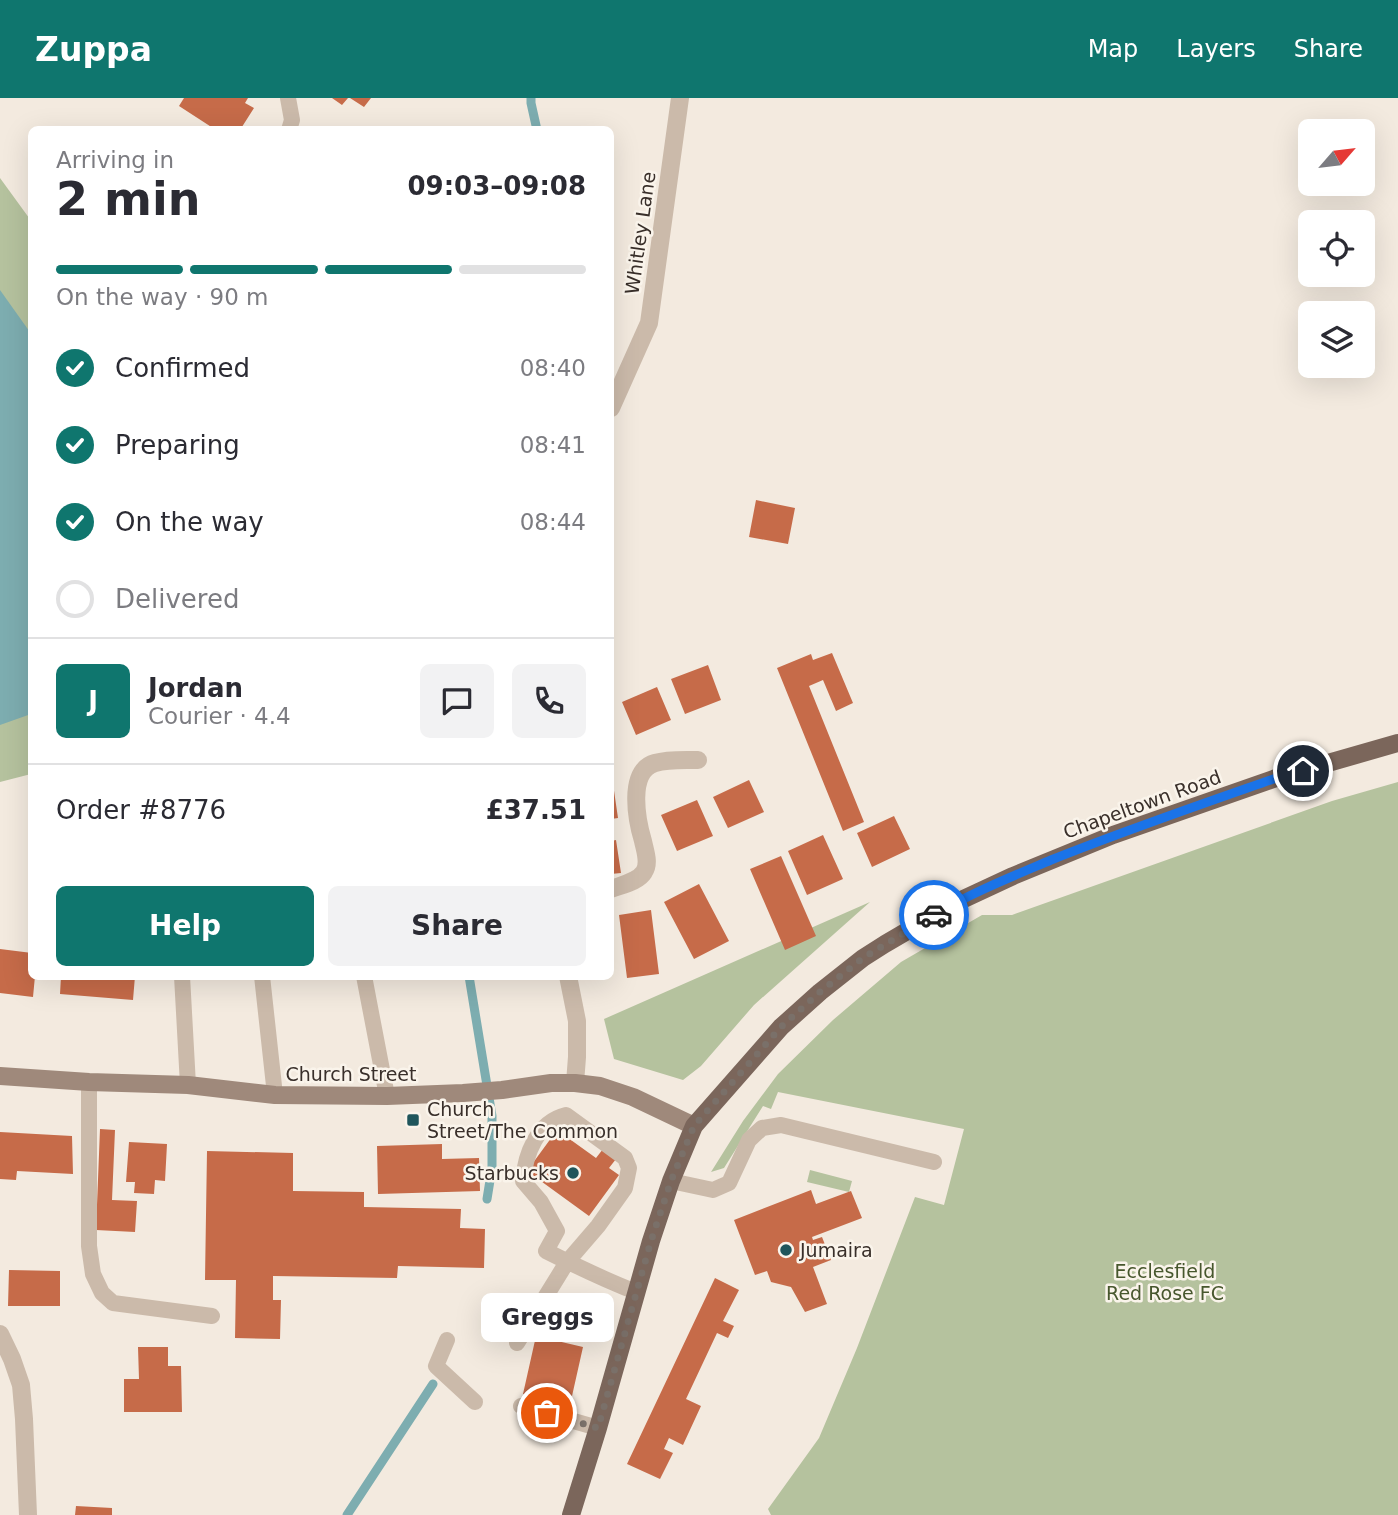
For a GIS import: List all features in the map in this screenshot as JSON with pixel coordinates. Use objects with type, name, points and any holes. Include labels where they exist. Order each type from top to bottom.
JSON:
[{"type":"main road","name":"Chapeltown Road","points":[[570,1515],[598,1428],[651,1241],[671,1181],[694,1126],[781,1027],[863,958],[955,903],[1013,876],[1113,835],[1279,777],[1398,743]]},
{"type":"main road","name":"Church Street","points":[[0,1076],[188,1085],[275,1094],[387,1096],[463,1094],[551,1083],[575,1083],[600,1086],[633,1097],[694,1126]]},
{"type":"street","name":"Whitley Lane","points":[[614,395],[649,323],[680,98]]},
{"type":"street","points":[[614,888],[637,879],[645,872],[648,860],[638,821],[636,791],[642,772],[652,763],[698,760]]},
{"type":"street","points":[[569,980],[577,1021],[578,1057],[575,1083]]},
{"type":"street","points":[[0,1334],[20,1385],[29,1515]]},
{"type":"lane","points":[[288,98],[292,120],[290,126]]},
{"type":"lane","points":[[182,980],[188,1085]]},
{"type":"lane","points":[[262,980],[275,1094]]},
{"type":"lane","points":[[365,980],[387,1096]]},
{"type":"lane","points":[[89,1082],[89,1246],[93,1274],[102,1293],[113,1303],[212,1316]]},
{"type":"lane","points":[[517,1343],[567,1262],[613,1208],[625,1188],[629,1168],[625,1158],[566,1115],[557,1117],[544,1128],[532,1145],[524,1168],[523,1181],[541,1202],[557,1231],[546,1251],[567,1262],[587,1272],[636,1292]]},
{"type":"lane","points":[[671,1181],[713,1190],[729,1182],[749,1140],[762,1128],[781,1125],[934,1162]]},
{"type":"lane","points":[[447,1340],[436,1366],[475,1402]]},
{"type":"lane","points":[[521,1406],[598,1428]]},
{"type":"green space","points":[[0,178],[28,216],[28,775],[0,782]]},
{"type":"green space","name":"Ecclesfield Red Rose FC","points":[[1398,782],[1398,1515],[771,1515],[768,1509],[819,1438],[915,1197],[944,1205],[964,1129],[778,1092],[771,1109],[763,1106],[724,1168],[711,1172],[743,1121],[778,1074],[833,1020],[901,962],[982,915],[1012,915],[1332,801]]},
{"type":"green space","points":[[870,902],[754,1005],[701,1066],[683,1080],[614,1059],[604,1019]]},
{"type":"green space","points":[[810,1170],[852,1181],[849,1192],[807,1182]]},
{"type":"water","points":[[0,290],[28,329],[28,715],[0,725]]},
{"type":"building","points":[[184,98],[248,98],[245,103],[254,108],[243,126],[210,126],[179,106]]},
{"type":"building","points":[[332,98],[348,98],[342,105]]},
{"type":"building","points":[[350,98],[371,98],[364,107]]},
{"type":"building","points":[[756,500],[795,508],[788,544],[749,537]]},
{"type":"building","points":[[832,653],[853,703],[836,711],[823,680],[809,686],[864,822],[843,831],[777,668],[811,654],[813,660]]},
{"type":"building","points":[[708,665],[721,700],[685,714],[671,679]]},
{"type":"building","points":[[657,687],[671,720],[636,735],[622,702]]},
{"type":"building","points":[[749,780],[764,812],[728,828],[713,797]]},
{"type":"building","points":[[614,791],[618,818],[614,819]]},
{"type":"building","points":[[697,800],[713,836],[677,851],[661,815]]},
{"type":"building","points":[[894,816],[910,849],[872,867],[857,833]]},
{"type":"building","points":[[823,835],[843,879],[807,895],[788,851]]},
{"type":"building","points":[[616,840],[621,873],[614,874]]},
{"type":"building","points":[[781,856],[816,936],[785,950],[750,869]]},
{"type":"building","points":[[699,884],[729,941],[694,959],[664,902]]},
{"type":"building","points":[[651,910],[659,974],[627,978],[619,915]]},
{"type":"building","points":[[0,949],[28,952],[28,980],[35,980],[33,997],[0,993]]},
{"type":"building","points":[[61,980],[135,980],[133,1000],[60,994]]},
{"type":"building","points":[[100,1129],[115,1130],[112,1200],[137,1201],[135,1232],[96,1230]]},
{"type":"building","name":"Starbucks","points":[[557,1130],[596,1158],[603,1149],[616,1159],[609,1168],[619,1175],[589,1216],[527,1171]]},
{"type":"building","points":[[0,1132],[72,1136],[73,1174],[17,1171],[16,1180],[0,1179]]},
{"type":"building","points":[[129,1142],[167,1144],[165,1181],[155,1180],[154,1194],[134,1193],[135,1182],[126,1182]]},
{"type":"building","points":[[442,1144],[442,1159],[479,1158],[480,1191],[378,1194],[377,1146]]},
{"type":"building","points":[[207,1151],[293,1153],[293,1191],[364,1192],[364,1207],[461,1209],[460,1228],[485,1229],[484,1268],[398,1266],[397,1278],[273,1276],[273,1300],[281,1300],[280,1339],[235,1338],[236,1280],[205,1280]]},
{"type":"building","name":"Jumaira","points":[[811,1190],[816,1204],[851,1191],[862,1218],[812,1237],[813,1240],[822,1237],[831,1260],[813,1267],[827,1304],[805,1312],[791,1287],[771,1282],[767,1271],[755,1275],[734,1220]]},
{"type":"building","points":[[9,1270],[60,1271],[60,1306],[8,1306]]},
{"type":"building","points":[[715,1278],[739,1290],[723,1321],[734,1326],[728,1338],[717,1333],[686,1399],[701,1406],[683,1445],[669,1438],[664,1449],[673,1453],[660,1479],[627,1464]]},
{"type":"building","points":[[536,1336],[583,1347],[570,1405],[523,1394]]},
{"type":"building","points":[[138,1347],[168,1347],[168,1366],[181,1366],[182,1412],[124,1412],[124,1379],[139,1379]]},
{"type":"building","points":[[76,1506],[112,1508],[112,1515],[75,1515]]},
{"type":"waterway","points":[[531,98],[536,126]]},
{"type":"waterway","points":[[470,980],[492,1116],[492,1168],[487,1199]]},
{"type":"waterway","points":[[347,1515],[433,1384]]},
{"type":"way so far","points":[[547,1413],[598,1428],[651,1241],[671,1181],[694,1126],[781,1027],[820,992],[863,958],[934,915]]},
{"type":"place","name":"Church Street/The Common","points":[[413,1120]]},
{"type":"place","name":"Starbucks","points":[[573,1173]]},
{"type":"place","name":"Jumaira","points":[[786,1250]]},
{"type":"place","name":"Greggs","points":[[547,1413]]},
{"type":"route","points":[[934,915],[1013,876],[1113,835],[1303,771]]}]
